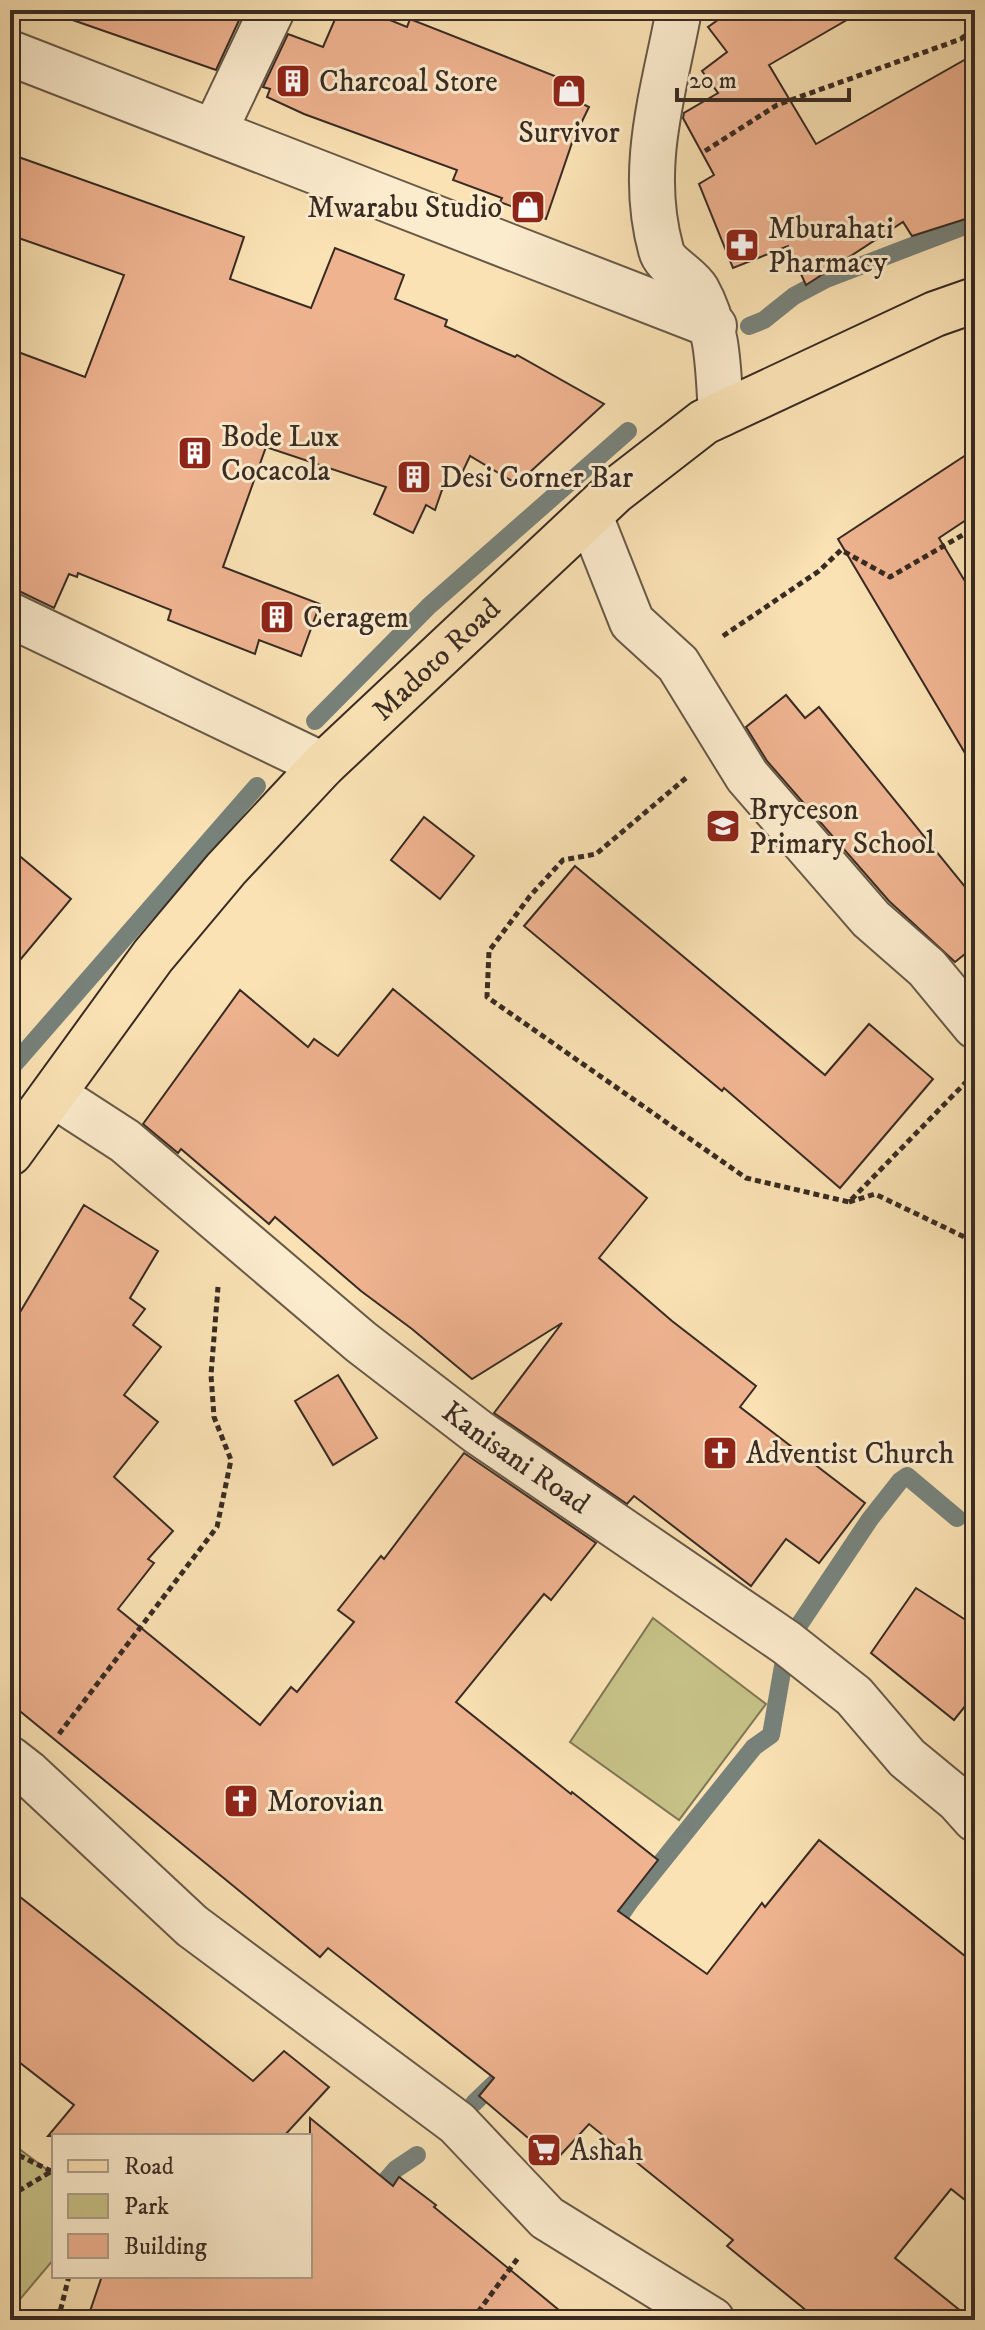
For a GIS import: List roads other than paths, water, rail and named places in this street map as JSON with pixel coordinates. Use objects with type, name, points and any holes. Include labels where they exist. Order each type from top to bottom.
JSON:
[{"type":"main road","name":"Madoto Road","points":[[10,1153],[153,956],[226,869],[323,765],[615,491],[704,422],[935,314],[975,300]]},
{"type":"street","points":[[214,132],[272,10]]},
{"type":"street","points":[[679,10],[653,130],[651,187],[661,254],[695,287],[714,326],[721,414]]},
{"type":"street","points":[[10,53],[714,326]]},
{"type":"street","points":[[590,516],[632,622],[678,664],[747,776],[871,919],[927,968],[959,983],[975,1026]]},
{"type":"street","points":[[10,615],[323,765]]},
{"type":"street","name":"Kanisani Road","points":[[54,1095],[125,1141],[361,1342],[478,1432],[787,1643],[854,1696],[907,1758],[958,1800],[975,1819]]},
{"type":"street","points":[[19,1766],[192,1926],[457,2123],[547,2218],[712,2320]]},
{"type":"waterway","points":[[749,326],[764,320],[794,296],[826,279],[975,222]]},
{"type":"waterway","points":[[315,721],[429,606],[628,431]]},
{"type":"waterway","points":[[10,1069],[257,786]]},
{"type":"waterway","points":[[609,1932],[631,1900],[754,1747],[771,1735],[787,1643],[870,1519],[900,1481],[907,1476],[957,1518]]},
{"type":"waterway","points":[[474,2103],[498,2080]]},
{"type":"waterway","points":[[370,2199],[396,2169],[417,2155]]},
{"type":"place","name":"Charcoal Store","points":[[293,81]]},
{"type":"place","name":"Survivor","points":[[569,91]]},
{"type":"place","name":"Mwarabu Studio","points":[[528,207]]},
{"type":"place","name":"Mburahati Pharmacy","points":[[742,245]]},
{"type":"place","name":"Bode Lux Cocacola","points":[[195,453]]},
{"type":"place","name":"Desi Corner Bar","points":[[414,477]]},
{"type":"place","name":"Ceragem","points":[[277,617]]},
{"type":"place","name":"Bryceson Primary School","points":[[723,826]]},
{"type":"place","name":"Adventist Church","points":[[720,1453]]},
{"type":"place","name":"Morovian","points":[[241,1801]]},
{"type":"place","name":"Ashah","points":[[544,2150]]}]
